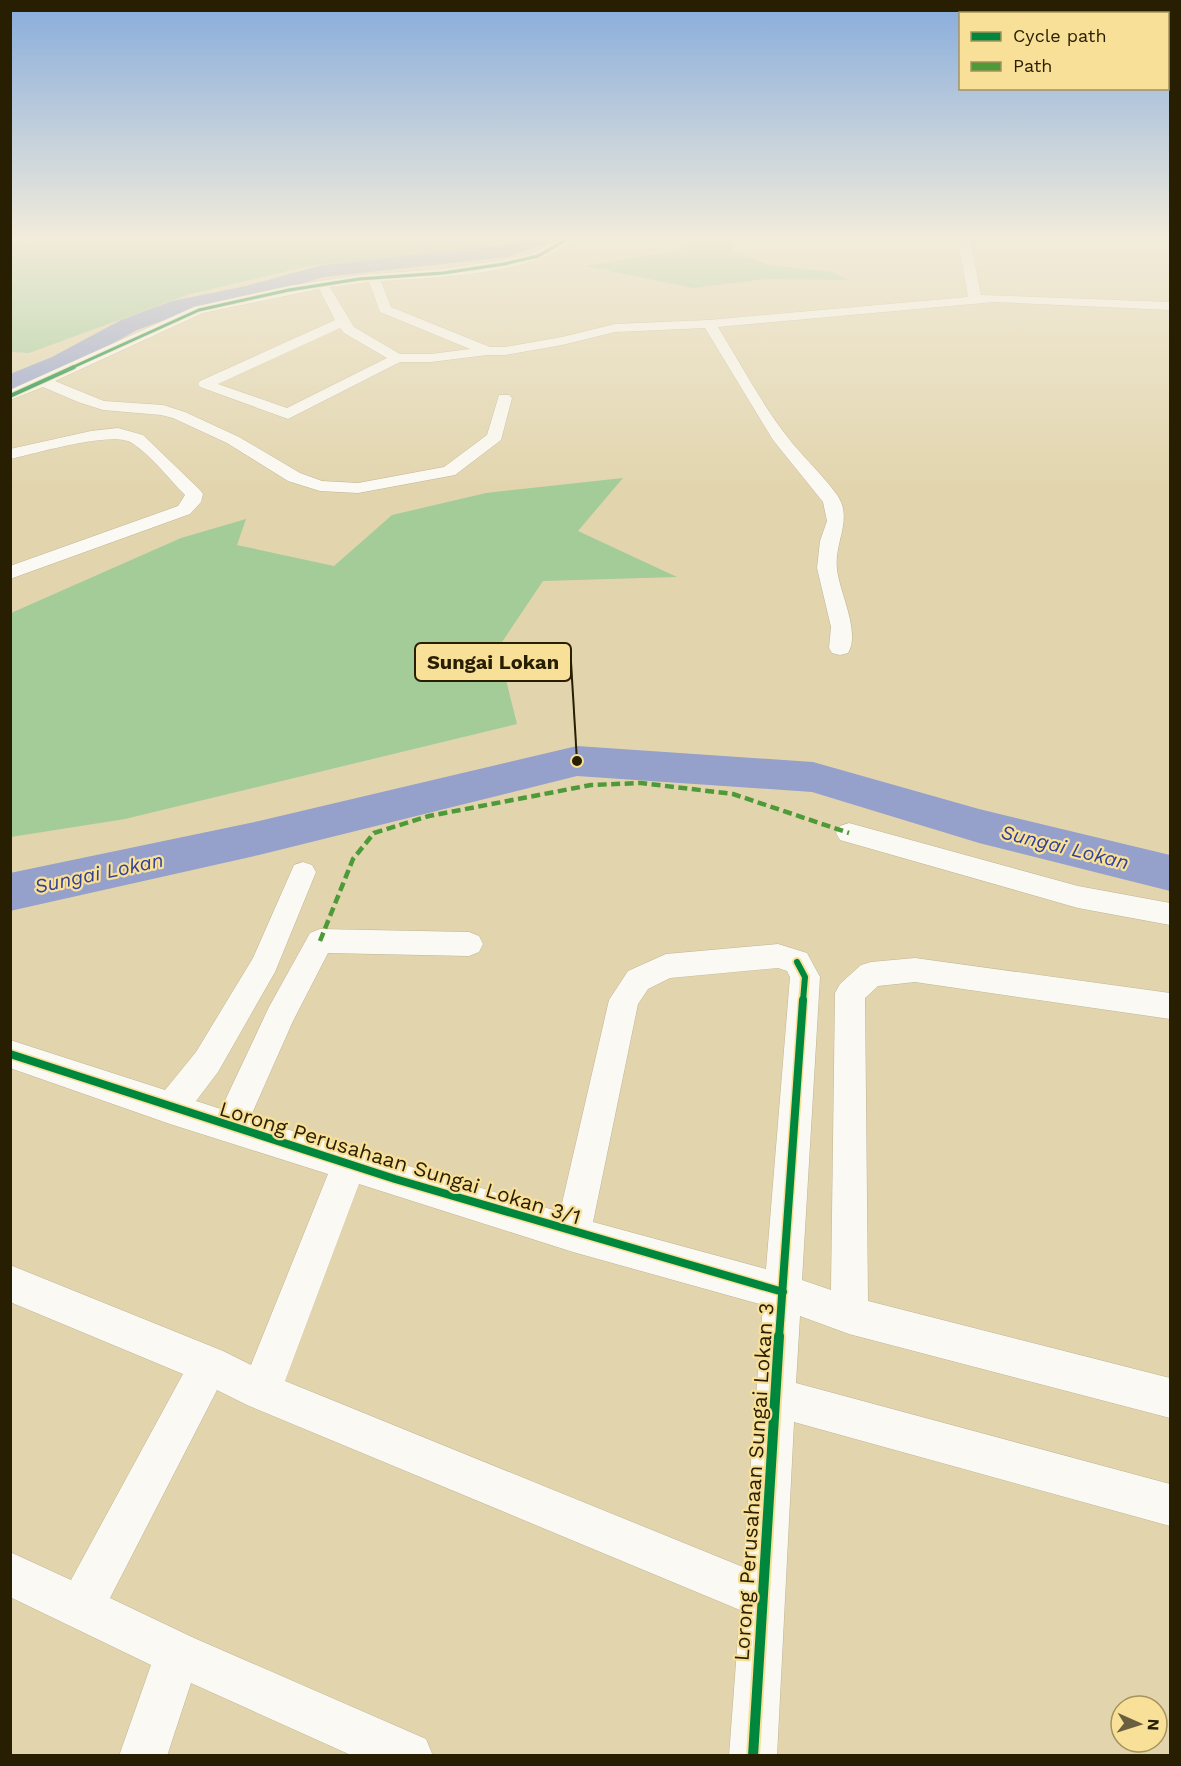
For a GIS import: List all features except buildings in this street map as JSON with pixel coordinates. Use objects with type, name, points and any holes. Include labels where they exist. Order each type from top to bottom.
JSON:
[{"type":"street","points":[[10,396],[172,322]]},
{"type":"street","points":[[341,322],[205,384],[288,414],[397,358],[431,358],[505,351],[615,328],[726,322]]},
{"type":"street","points":[[342,322],[349,330],[397,358]]},
{"type":"street","points":[[418,322],[488,351]]},
{"type":"street","points":[[709,324],[780,440],[832,501],[836,521],[830,542],[827,568],[841,627],[840,648]]},
{"type":"street","points":[[45,382],[103,405],[163,410],[179,415],[233,440],[294,477],[320,486],[358,488],[449,471],[495,437],[504,398]]},
{"type":"street","points":[[10,454],[91,436],[118,433],[137,438],[194,494],[192,502],[184,510],[10,573]]},
{"type":"street","points":[[849,833],[1078,897],[1170,914]]},
{"type":"street","points":[[170,1109],[207,1062],[265,963],[303,872]]},
{"type":"street","points":[[229,1128],[280,1016],[320,941],[371,945],[431,942],[469,944]]},
{"type":"street","name":"Lorong Perusahaan Sungai Lokan 3","points":[[573,1234],[624,1000],[638,980],[666,966],[778,956],[797,962],[805,976],[775,1397],[753,1755]]},
{"type":"street","points":[[849,1316],[850,993],[871,974],[915,970],[1170,1005]]},
{"type":"street","name":"Lorong Perusahaan Sungai Lokan 3/1","points":[[10,1054],[229,1128],[573,1234],[783,1292],[849,1316],[1170,1398]]},
{"type":"street","points":[[261,1391],[349,1164]]},
{"type":"street","points":[[10,1283],[209,1365],[261,1391],[763,1598]]},
{"type":"street","points":[[80,1609],[209,1365]]},
{"type":"street","points":[[775,1397],[1170,1505]]},
{"type":"street","points":[[10,1574],[178,1654],[409,1755]]},
{"type":"street","points":[[143,1755],[178,1654]]},
{"type":"green space","points":[[11,322],[112,322],[29,353],[11,352]]},
{"type":"green space","points":[[623,478],[578,531],[677,577],[543,581],[498,648],[517,724],[125,819],[11,837],[11,613],[181,538],[246,519],[237,545],[334,566],[392,515],[486,493]]},
{"type":"waterway","points":[[10,384],[61,362],[136,322]]},
{"type":"waterway","name":"Sungai Lokan","points":[[10,892],[259,838],[577,761],[813,777],[979,826],[1170,873]]},
{"type":"marked path","points":[[320,941],[353,859],[374,833],[429,816],[591,785],[641,783],[733,794],[849,833]]},
{"type":"cycle path","points":[[10,396],[172,322]]},
{"type":"cycle path","points":[[753,1756],[775,1397],[805,977],[797,962]]},
{"type":"cycle path","points":[[10,1054],[395,1179],[783,1292]]},
{"type":"place","name":"Sungai Lokan","points":[[577,761]]}]
